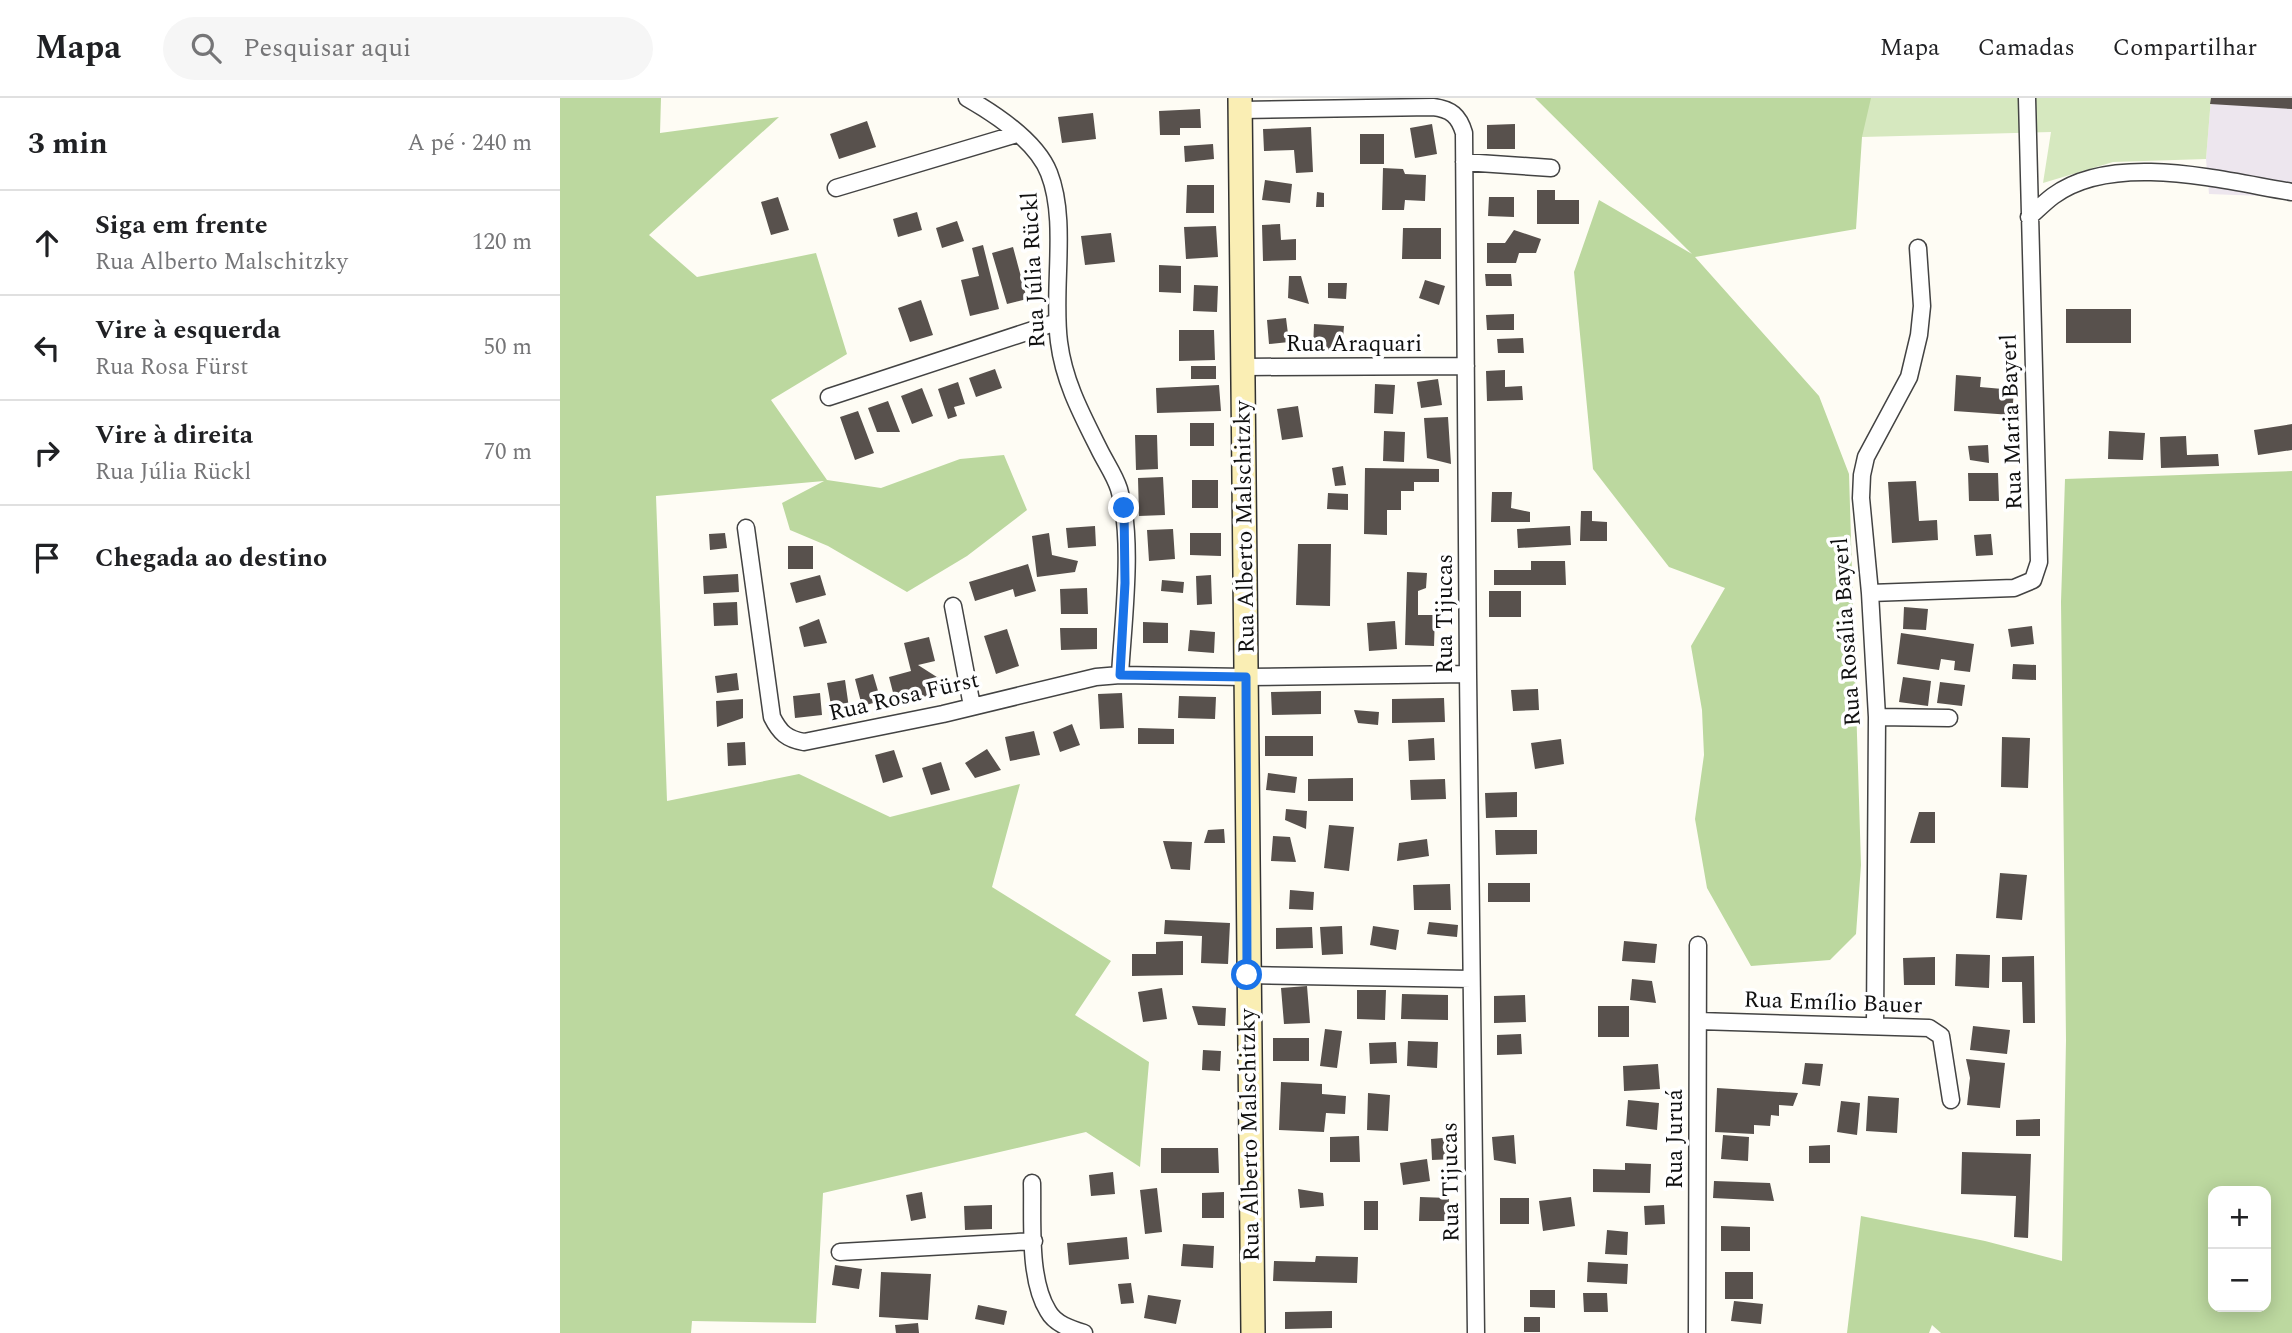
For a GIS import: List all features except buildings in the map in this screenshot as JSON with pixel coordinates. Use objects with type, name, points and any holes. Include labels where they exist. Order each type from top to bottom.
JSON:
[{"type":"street","name":"Rua Júlia Rückl","points":[[967,98],[996,116],[1035,152],[1048,170],[1055,193],[1057,322],[1068,384],[1118,486],[1124,508],[1125,583],[1120,675]]},
{"type":"street","name":"Rua Maria Bayerl","points":[[1870,593],[2014,587],[2033,580],[2039,562],[2027,98]]},
{"type":"street","name":"Rua Tijucas","points":[[1240,104],[1445,108],[1461,122],[1464,133],[1476,1333]]},
{"type":"street","name":"Rua Alberto Malschitzky","points":[[1240,104],[1252,1333]]},
{"type":"street","points":[[836,188],[1017,134]]},
{"type":"street","points":[[1464,162],[1551,168]]},
{"type":"street","points":[[2029,217],[2054,195],[2071,186],[2107,175],[2137,172],[2181,173],[2292,192]]},
{"type":"street","name":"Rua Rosália Bayerl","points":[[1875,1026],[1877,717],[1861,498],[1862,475],[1866,457],[1909,377],[1919,335],[1922,306],[1917,248]]},
{"type":"street","points":[[829,397],[1057,322]]},
{"type":"street","name":"Rua Araquari","points":[[1243,367],[1466,366]]},
{"type":"street","name":"Rua Rosa Fürst","points":[[746,528],[772,717],[779,731],[790,740],[804,743],[1073,681],[1120,675],[1246,677],[1468,674]]},
{"type":"street","points":[[953,606],[972,706]]},
{"type":"street","points":[[1877,717],[1949,718]]},
{"type":"street","name":"Rua Juruá","points":[[1697,1333],[1698,945]]},
{"type":"street","points":[[1247,975],[1471,979]]},
{"type":"street","name":"Rua Emílio Bauer","points":[[1698,1021],[1929,1028],[1941,1036],[1951,1100]]},
{"type":"street","points":[[1032,1183],[1036,1276],[1040,1294],[1049,1313],[1063,1326],[1084,1333]]},
{"type":"street","points":[[840,1252],[1034,1241]]},
{"type":"shaded area","points":[[2211,98],[2292,98],[2292,201],[2262,196],[2209,194],[2206,159]]},
{"type":"green space","points":[[560,98],[661,98],[660,133],[779,117],[649,235],[697,277],[816,253],[847,354],[771,400],[827,480],[881,488],[960,459],[1004,455],[1027,510],[967,556],[907,592],[828,546],[790,530],[782,503],[824,481],[656,496],[667,801],[799,774],[890,817],[1020,784],[992,887],[1111,961],[1075,1015],[1149,1062],[1140,1167],[1086,1132],[823,1193],[816,1323],[692,1321],[691,1333],[560,1333]]},
{"type":"green space","points":[[1535,98],[1871,98],[1862,137],[1856,229],[1695,257],[1819,396],[1849,474],[1861,865],[1856,934],[1830,960],[1751,966],[1707,888],[1695,819],[1704,755],[1702,710],[1691,646],[1725,588],[1669,567],[1593,469],[1574,272],[1599,200],[1692,254]]},
{"type":"green space","points":[[1861,98],[2211,98],[2206,159],[2113,162],[2043,183],[2051,132],[1862,137]]},
{"type":"green space","points":[[2292,471],[2292,1333],[1941,1333],[1932,1325],[1929,1333],[1847,1333],[1861,1216],[1985,1241],[2062,1261],[2066,1040],[2061,602],[2065,479]]},
{"type":"route","points":[[1124,508],[1125,583],[1120,675],[1246,677],[1247,975]]}]
